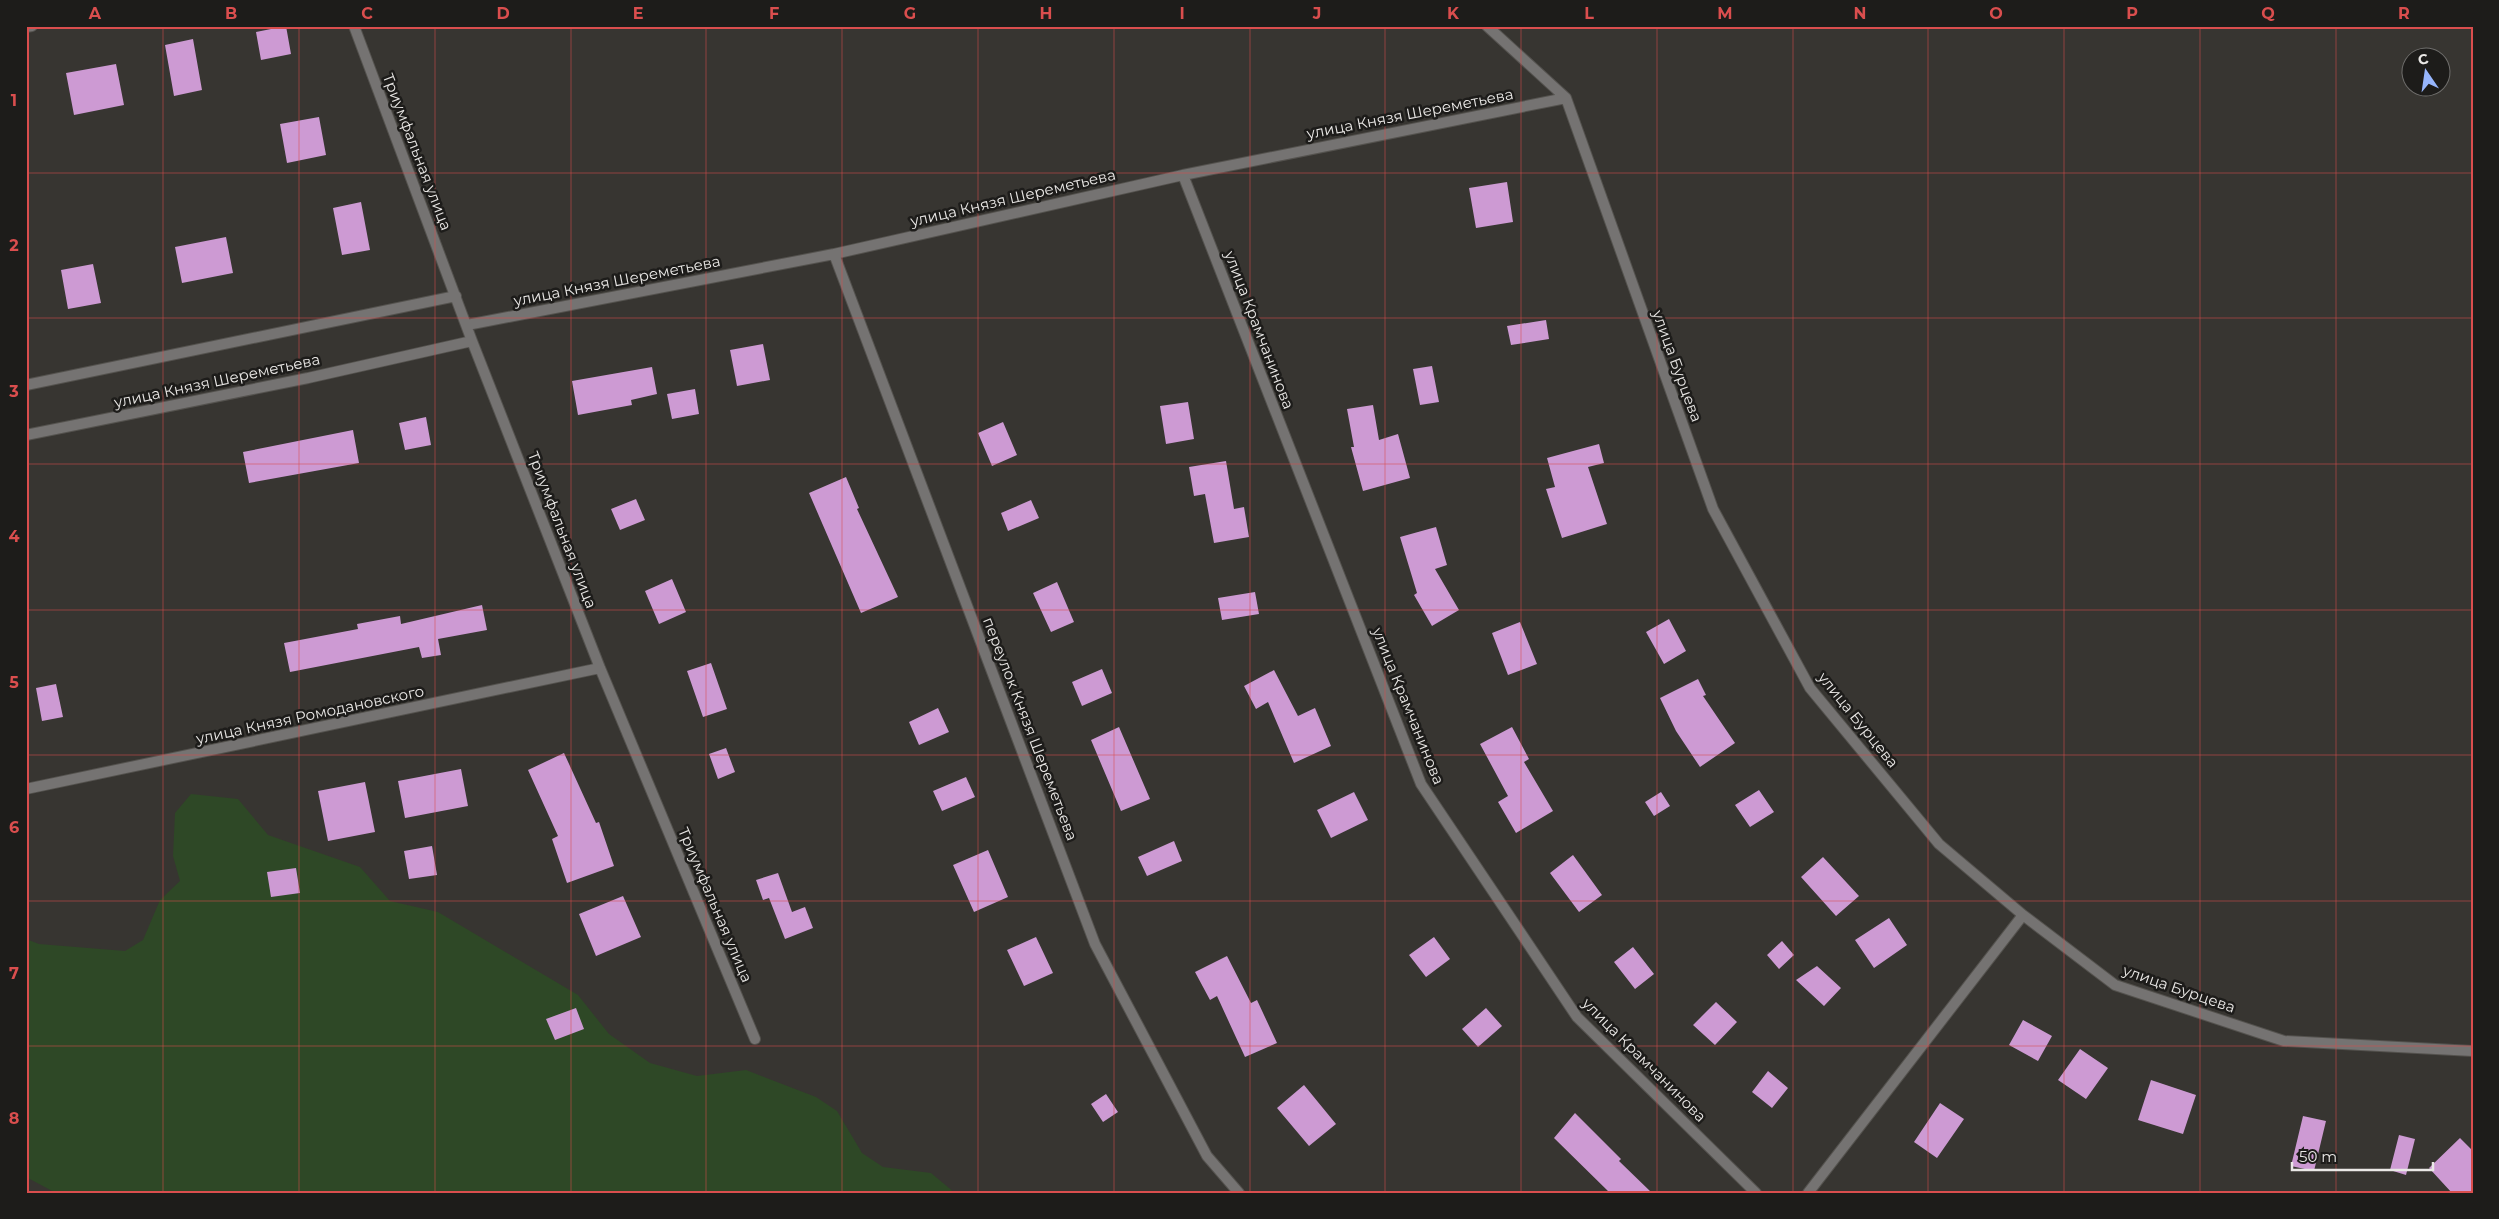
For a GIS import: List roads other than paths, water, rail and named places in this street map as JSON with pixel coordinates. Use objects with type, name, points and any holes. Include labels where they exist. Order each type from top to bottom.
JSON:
[{"type":"street","points":[[26,28],[32,26]]},
{"type":"street","name":"Триумфальная улица","points":[[354,26],[472,340],[600,668],[754,1039]]},
{"type":"street","name":"улица Бурцева","points":[[1487,26],[1566,98],[1713,510],[1810,688],[1939,844],[2023,915],[2115,985],[2284,1041],[2473,1051]]},
{"type":"street","name":"улица Князя Шереметьева","points":[[467,325],[834,254],[1183,175],[1566,98]]},
{"type":"street","name":"улица Крамчанинова","points":[[1183,175],[1421,784],[1577,1017],[1756,1193]]},
{"type":"street","name":"переулок Князя Шереметьева","points":[[834,254],[1095,944],[1206,1156],[1239,1193]]},
{"type":"street","points":[[26,385],[456,296]]},
{"type":"street","name":"улица Князя Шереметьева","points":[[26,435],[308,378],[472,340]]},
{"type":"street","name":"улица Князя Ромодановского","points":[[26,789],[600,668]]},
{"type":"street","points":[[1808,1193],[2023,915]]}]
